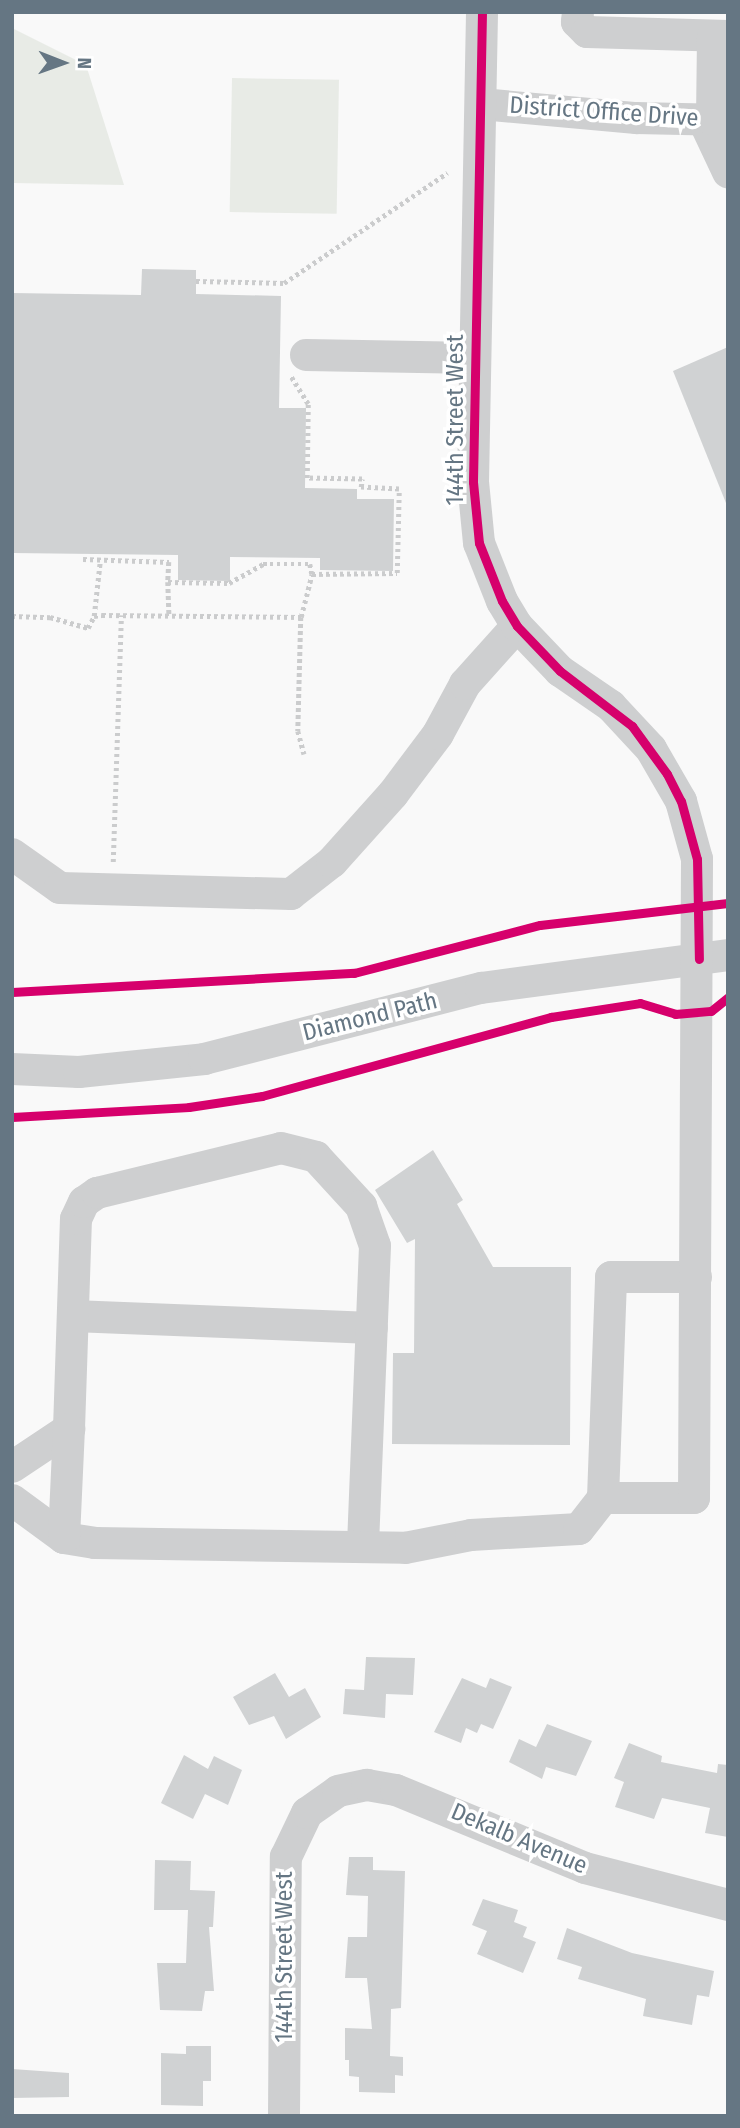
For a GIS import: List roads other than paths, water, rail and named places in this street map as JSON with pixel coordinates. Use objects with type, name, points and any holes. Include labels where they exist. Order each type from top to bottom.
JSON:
[{"type":"street","name":"144th Street West","points":[[482,12],[474,513],[489,573],[517,626],[561,671],[632,726],[667,774],[681,801],[697,859],[713,957],[696,1277],[694,1497],[603,1498]]},
{"type":"street","points":[[578,12],[578,22],[587,32],[720,36],[714,119],[728,172]]},
{"type":"street","name":"District Office Drive","points":[[481,104],[714,119]]},
{"type":"street","points":[[299,360],[475,358]]},
{"type":"street","points":[[12,854],[60,888],[291,894],[331,862],[393,794],[438,734],[465,684],[517,626]]},
{"type":"street","name":"Diamond Path","points":[[12,1069],[79,1072],[204,1059],[481,988],[713,957]]},
{"type":"street","points":[[64,1538],[76,1219],[84,1202],[97,1192],[281,1148],[316,1157],[360,1206],[375,1247],[363,1548]]},
{"type":"street","points":[[69,1429],[21,1462],[20,1483],[19,1505],[64,1538],[95,1543],[405,1548],[471,1535],[579,1529],[603,1498],[611,1277],[696,1277]]},
{"type":"street","points":[[73,1316],[372,1328]]},
{"type":"street","name":"Dekalb Avenue","points":[[314,1806],[347,1788],[385,1787],[585,1868],[728,1906]]},
{"type":"street","name":"144th Street West","points":[[284,2116],[286,1857],[296,1829],[314,1806]]}]
